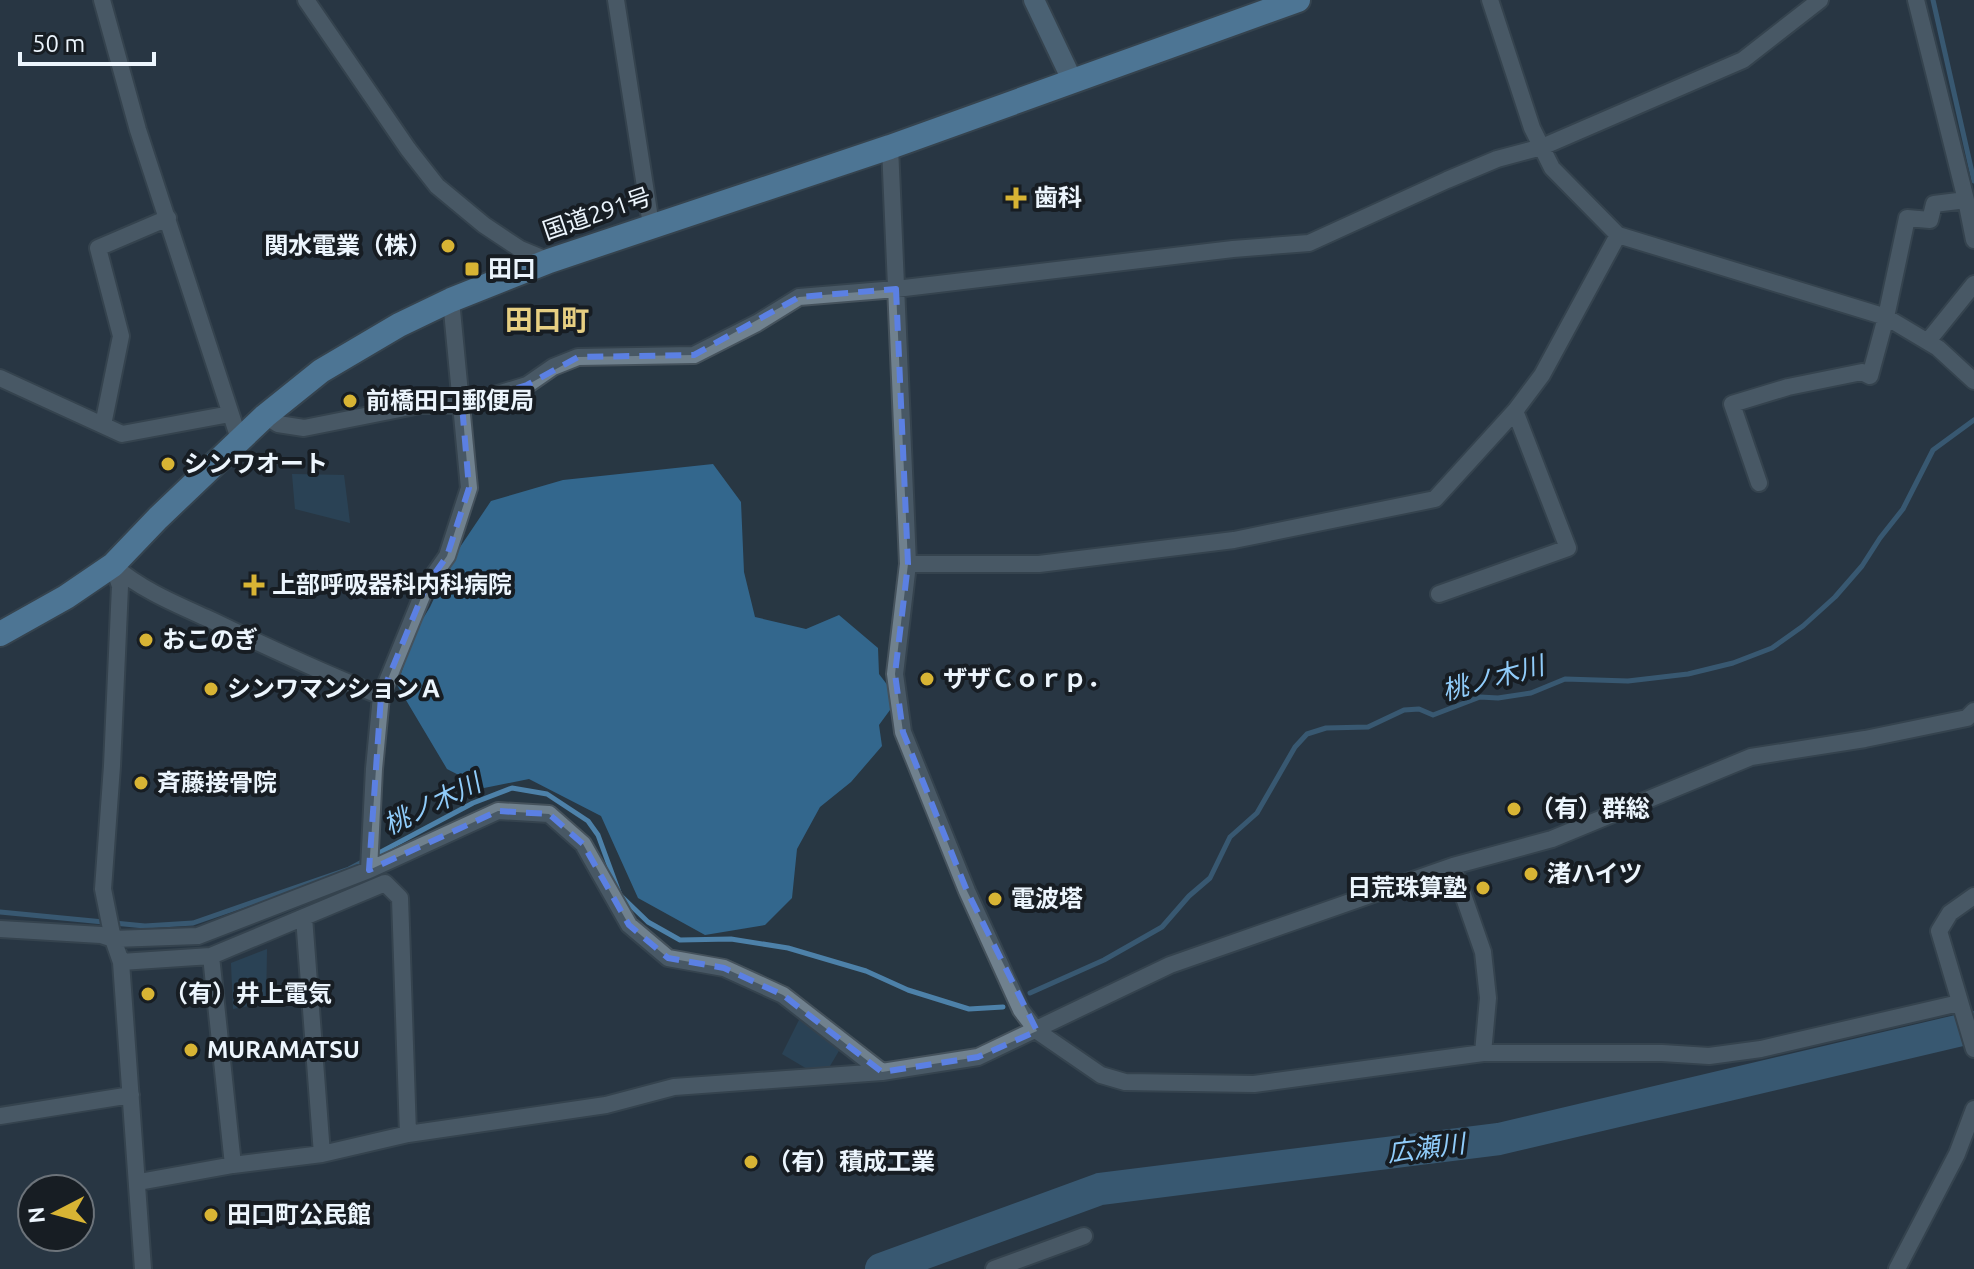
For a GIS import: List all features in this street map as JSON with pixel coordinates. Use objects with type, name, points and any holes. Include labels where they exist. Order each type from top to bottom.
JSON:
[{"type":"highway","name":"国道291号","points":[[0,634],[66,597],[113,565],[265,416],[321,371],[399,325],[451,300],[549,261],[890,147],[1298,0]]},
{"type":"street","points":[[102,0],[138,130],[239,439]]},
{"type":"street","points":[[306,0],[408,149],[437,186],[484,225],[520,249],[549,261]]},
{"type":"street","points":[[616,0],[651,225]]},
{"type":"street","points":[[1034,0],[1073,82]]},
{"type":"street","points":[[1490,0],[1532,128],[1552,168],[1618,235],[1886,317],[1928,341],[1974,381]]},
{"type":"street","points":[[265,416],[278,424],[304,428],[420,405],[462,405],[527,385],[553,367],[578,357],[694,355],[757,323],[799,297],[1309,243],[1497,159],[1542,147],[1743,60],[1820,0]]},
{"type":"street","points":[[1916,0],[1974,240]]},
{"type":"street","points":[[890,147],[908,564],[895,674],[903,732],[967,891],[1021,1010],[1037,1031],[1101,1075],[1125,1082],[1254,1084],[1483,1053],[1709,1056],[1790,1043],[1960,1006]]},
{"type":"street","points":[[1759,483],[1732,404],[1788,387],[1862,372],[1870,376],[1907,218],[1930,220],[1934,204],[1966,200]]},
{"type":"street","points":[[103,425],[121,336],[98,248],[168,218]]},
{"type":"street","points":[[908,564],[1039,564],[1234,540],[1435,499],[1515,411],[1542,375],[1618,235]]},
{"type":"street","points":[[1928,341],[1974,284]]},
{"type":"street","points":[[369,870],[381,696],[426,586],[447,556],[469,488],[451,300]]},
{"type":"street","points":[[0,378],[122,434],[230,414]]},
{"type":"street","points":[[1439,594],[1568,548],[1515,411]]},
{"type":"street","points":[[113,565],[128,579],[181,606],[315,670],[381,696]]},
{"type":"street","points":[[113,565],[120,586],[103,889],[121,962],[143,1269]]},
{"type":"street","points":[[139,1182],[233,1165],[322,1154],[408,1134],[606,1105],[674,1087],[882,1072],[978,1057],[1170,965],[1453,866],[1552,839],[1751,757],[1865,739],[1967,718],[1974,711]]},
{"type":"street","points":[[0,929],[101,935],[113,939],[198,936],[369,870],[498,811],[549,814],[583,844],[629,925],[668,958],[724,968],[783,995],[882,1072]]},
{"type":"street","points":[[1453,866],[1483,952],[1488,998],[1483,1053]]},
{"type":"street","points":[[121,962],[211,956],[385,883],[400,898],[408,1134]]},
{"type":"street","points":[[1973,1046],[1939,931],[1950,913],[1974,896]]},
{"type":"street","points":[[304,917],[322,1154]]},
{"type":"street","points":[[211,956],[233,1165]]},
{"type":"street","points":[[0,1116],[131,1095]]},
{"type":"street","points":[[1897,1269],[1957,1154],[1974,1109]]},
{"type":"street","points":[[994,1269],[1084,1236]]},
{"type":"highlighted area","points":[[896,289],[908,564],[895,674],[903,732],[967,891],[1037,1031],[978,1057],[882,1072],[783,995],[724,968],[668,958],[629,925],[583,844],[549,814],[498,811],[369,870],[381,696],[426,586],[447,556],[469,488],[462,405],[527,385],[578,357],[694,355],[799,297]]},
{"type":"shaded area","points":[[713,464],[741,502],[744,572],[755,617],[806,629],[839,615],[878,648],[879,674],[898,699],[879,725],[882,746],[851,782],[820,807],[797,849],[792,898],[765,925],[705,935],[638,898],[601,816],[529,779],[484,788],[447,769],[397,685],[416,630],[454,556],[491,501],[563,480]]},
{"type":"shaded area","points":[[292,474],[344,475],[350,523],[295,509]]},
{"type":"shaded area","points":[[267,949],[266,1003],[233,1009],[231,963]]},
{"type":"shaded area","points":[[800,1018],[840,1049],[827,1071],[809,1070],[782,1054]]},
{"type":"waterway","points":[[1933,0],[1974,181]]},
{"type":"waterway","name":"桃ノ木川","points":[[1030,993],[1104,960],[1162,927],[1189,896],[1210,878],[1230,837],[1257,813],[1295,747],[1307,734],[1326,728],[1368,727],[1404,710],[1419,709],[1433,715],[1480,697],[1498,698],[1531,693],[1565,679],[1628,681],[1688,674],[1733,663],[1772,648],[1803,626],[1835,597],[1862,566],[1903,509],[1933,450],[1974,420]]},
{"type":"waterway","name":"桃ノ木川","points":[[0,912],[145,926],[193,923],[349,869],[473,803],[512,788],[547,794],[588,821],[598,835],[620,895],[648,922],[680,940],[731,939],[788,948],[866,971],[908,990],[969,1009],[1003,1007]]},
{"type":"waterway","name":"広瀬川","points":[[881,1269],[1100,1189],[1499,1139],[1974,1027]]},
{"type":"place","name":"歯科","points":[[1016,198]]},
{"type":"place","name":"関水電業（株）","points":[[448,246]]},
{"type":"place","name":"田口","points":[[472,269]]},
{"type":"place","name":"前橋田口郵便局","points":[[350,401]]},
{"type":"place","name":"シンワオート","points":[[168,464]]},
{"type":"place","name":"上部呼吸器科内科病院","points":[[254,585]]},
{"type":"place","name":"おこのぎ","points":[[146,640]]},
{"type":"place","name":"ザザＣｏｒｐ．","points":[[927,679]]},
{"type":"place","name":"シンワマンションＡ","points":[[211,689]]},
{"type":"place","name":"斉藤接骨院","points":[[141,783]]},
{"type":"place","name":"（有）群総","points":[[1514,809]]},
{"type":"place","name":"渚ハイツ","points":[[1531,874]]},
{"type":"place","name":"日荒珠算塾","points":[[1483,888]]},
{"type":"place","name":"電波塔","points":[[995,899]]},
{"type":"place","name":"（有）井上電気","points":[[148,994]]},
{"type":"place","name":"MURAMATSU","points":[[191,1050]]},
{"type":"place","name":"（有）積成工業","points":[[751,1162]]},
{"type":"place","name":"田口町公民館","points":[[211,1215]]},
{"type":"district","name":"田口町","points":[[547,320]]}]
